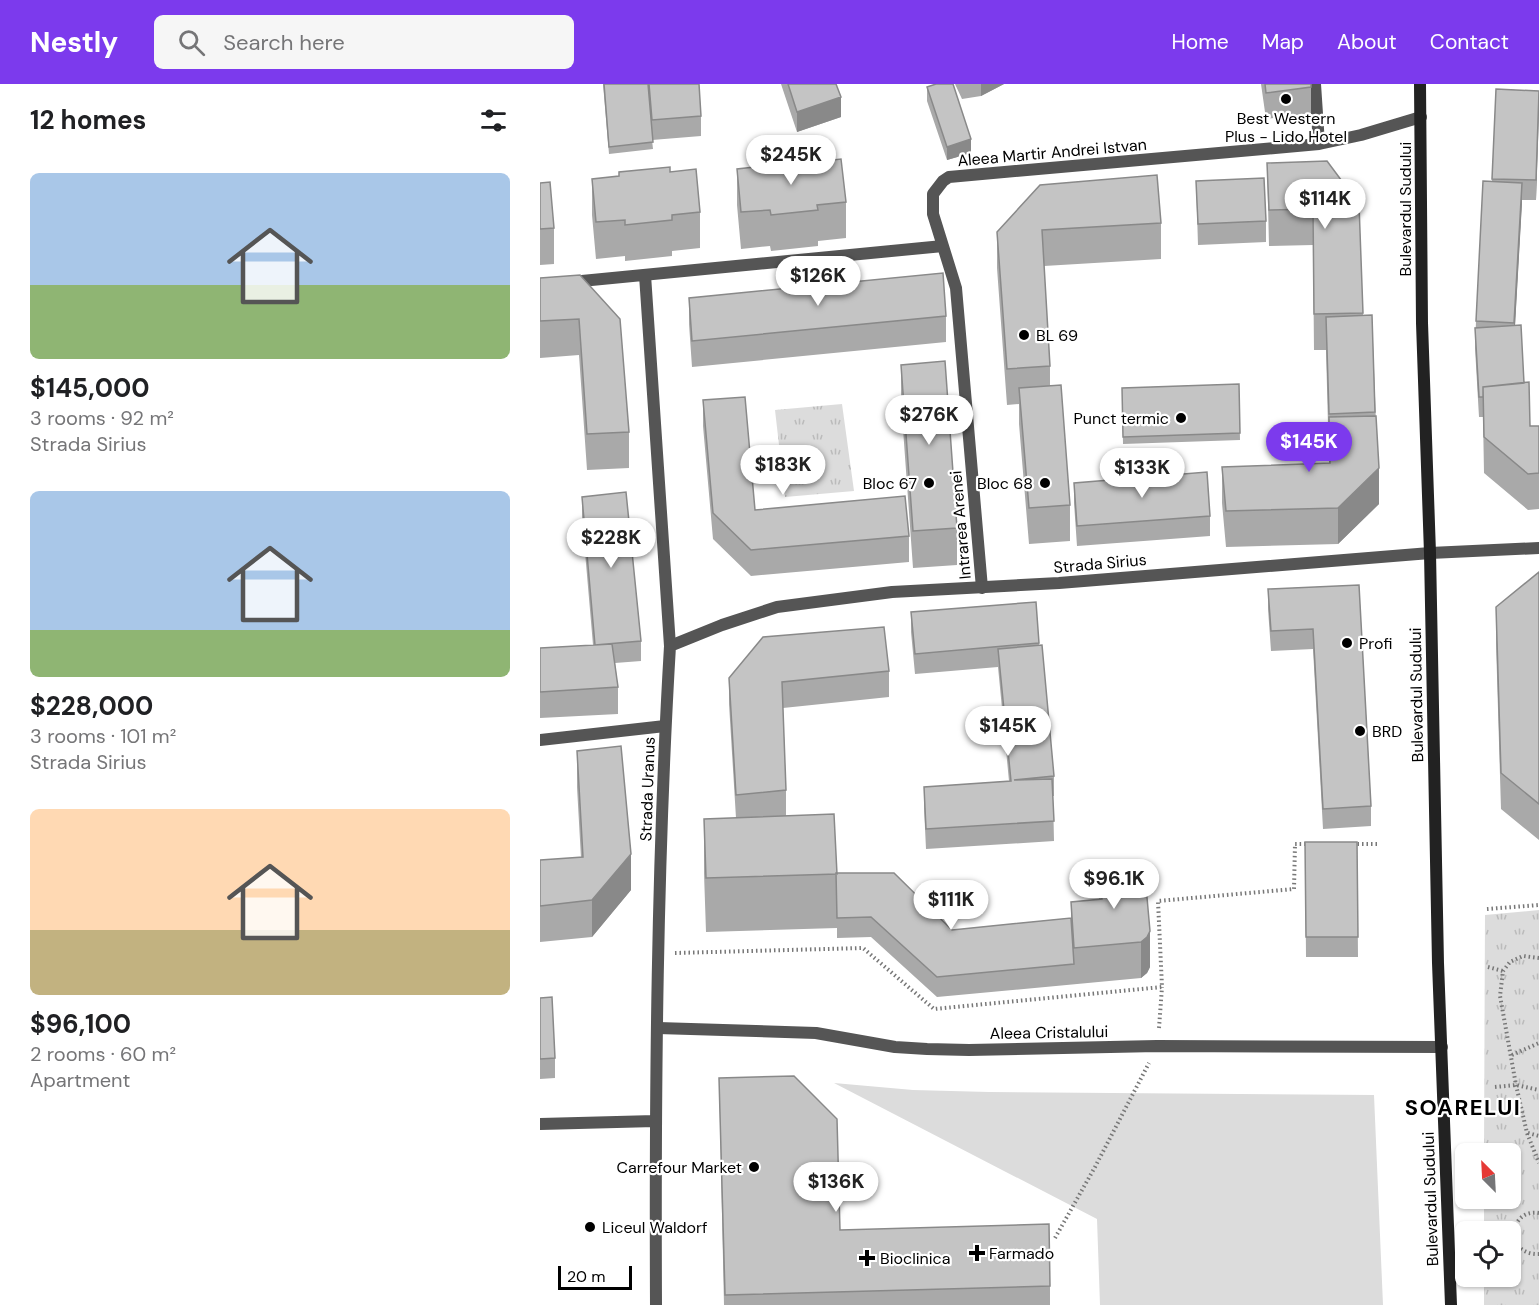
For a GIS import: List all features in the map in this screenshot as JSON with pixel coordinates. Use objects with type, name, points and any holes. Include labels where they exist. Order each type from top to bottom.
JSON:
[{"type":"street","points":[[1315,84],[1319,144]]},
{"type":"street","name":"Bulevardul Sudului","points":[[1420,84],[1422,322],[1450,1305]]},
{"type":"street","name":"Aleea Martir Andrei Istvan","points":[[943,246],[933,214],[933,194],[949,177],[1319,144],[1361,135],[1420,117]]},
{"type":"street","points":[[540,285],[943,246]]},
{"type":"street","name":"Intrarea Arenei","points":[[943,246],[956,288],[982,588]]},
{"type":"street","name":"Strada Uranus","points":[[645,275],[670,646],[665,726],[655,1120],[656,1305]]},
{"type":"street","name":"Strada Sirius","points":[[670,646],[722,625],[777,607],[892,592],[1059,583],[1430,553],[1539,548]]},
{"type":"street","points":[[540,740],[665,726]]},
{"type":"street","name":"Aleea Cristalului","points":[[658,1028],[816,1033],[895,1047],[927,1050],[1157,1046],[1442,1047]]},
{"type":"street","points":[[540,1124],[655,1120]]},
{"type":"path","points":[[1055,1238],[1095,1167],[1157,1046],[1162,987],[1158,901],[1294,889],[1295,844],[1316,844]]},
{"type":"path","points":[[1348,844],[1380,844]]},
{"type":"path","points":[[1487,909],[1539,905]]},
{"type":"path","name":"Aleea Cristalului","points":[[659,952],[863,948],[934,1009],[1162,987]]},
{"type":"path","points":[[1538,957],[1523,956],[1510,962],[1503,971],[1500,996],[1527,1133],[1539,1163]]},
{"type":"path","points":[[1488,967],[1503,971]]},
{"type":"path","points":[[1512,1055],[1539,1043]]},
{"type":"path","points":[[1495,1087],[1516,1085],[1539,1090]]},
{"type":"path","points":[[1527,1133],[1539,1136]]},
{"type":"path","points":[[1539,1214],[1525,1214],[1517,1221],[1514,1230],[1514,1240],[1520,1248],[1528,1254],[1539,1254]]},
{"type":"green space","points":[[842,404],[854,491],[785,497],[775,410]]},
{"type":"green space","points":[[1539,910],[1539,1305],[1484,1305],[1484,1287],[1521,1287],[1521,1221],[1484,1221],[1484,1209],[1521,1209],[1521,1143],[1484,1143],[1485,915]]},
{"type":"green space","points":[[834,1083],[913,1090],[989,1092],[1374,1095],[1383,1305],[1100,1305],[1097,1219]]},
{"type":"building","points":[[604,84],[648,84],[653,142],[609,147]]},
{"type":"building","points":[[649,84],[699,84],[701,116],[652,120]]},
{"type":"building","points":[[788,84],[836,84],[841,97],[797,112]]},
{"type":"building","points":[[936,84],[953,84],[971,139],[947,147],[927,87]]},
{"type":"building","points":[[1265,84],[1311,84],[1311,87],[1266,93]]},
{"type":"building","points":[[1496,89],[1539,91],[1536,180],[1492,179]]},
{"type":"building","points":[[815,157],[815,162],[841,159],[846,202],[817,205],[818,210],[771,215],[770,210],[741,212],[737,169],[765,166],[764,162]]},
{"type":"building","points":[[1327,161],[1359,204],[1363,313],[1314,314],[1313,209],[1269,210],[1267,163]]},
{"type":"building","points":[[670,167],[670,172],[696,169],[700,212],[672,215],[672,220],[625,225],[625,220],[596,222],[592,179],[619,176],[619,172]]},
{"type":"building","points":[[1157,175],[1161,223],[1042,230],[1050,366],[1007,369],[997,232],[1040,185]]},
{"type":"building","points":[[1264,178],[1266,221],[1198,224],[1196,181]]},
{"type":"building","points":[[1483,181],[1522,183],[1514,323],[1476,321]]},
{"type":"building","points":[[550,182],[554,228],[540,229],[540,183]]},
{"type":"building","points":[[943,273],[946,316],[692,341],[689,298]]},
{"type":"building","points":[[580,275],[620,319],[629,432],[587,434],[579,319],[540,321],[540,278]]},
{"type":"building","points":[[1372,315],[1375,412],[1329,414],[1326,317]]},
{"type":"building","points":[[1521,325],[1524,383],[1483,387],[1483,397],[1479,397],[1475,328]]},
{"type":"building","name":"Bloc 67","points":[[945,361],[957,528],[913,531],[901,365]]},
{"type":"building","points":[[1529,382],[1530,426],[1539,426],[1539,473],[1528,474],[1484,437],[1483,387]]},
{"type":"building","name":"Punct termic","points":[[1239,384],[1240,433],[1123,437],[1122,388]]},
{"type":"building","name":"Bloc 68","points":[[1061,385],[1070,505],[1029,508],[1019,388]]},
{"type":"building","points":[[745,397],[755,510],[905,496],[909,536],[751,550],[713,513],[703,400]]},
{"type":"building","points":[[1376,416],[1379,468],[1338,508],[1226,511],[1222,467],[1330,463],[1329,417]]},
{"type":"building","points":[[1207,472],[1210,516],[1077,526],[1074,483]]},
{"type":"building","points":[[626,492],[641,641],[595,645],[582,497]]},
{"type":"building","points":[[1539,572],[1539,804],[1501,773],[1496,607]]},
{"type":"building","points":[[1359,585],[1371,806],[1323,809],[1313,629],[1271,631],[1268,589]]},
{"type":"building","points":[[1036,602],[1039,643],[915,654],[911,612]]},
{"type":"building","points":[[884,627],[889,671],[782,682],[786,790],[736,795],[729,678],[763,637]]},
{"type":"building","points":[[612,644],[618,687],[540,692],[540,648]]},
{"type":"building","points":[[1042,645],[1054,776],[1014,780],[1052,779],[1054,821],[926,829],[924,787],[1011,781],[998,649]]},
{"type":"building","points":[[621,746],[631,854],[592,900],[540,906],[540,860],[583,857],[577,751]]},
{"type":"building","points":[[834,814],[837,874],[706,878],[704,819]]},
{"type":"building","points":[[1305,842],[1357,842],[1358,937],[1306,937]]},
{"type":"building","points":[[1144,864],[1150,931],[1147,937],[1141,942],[1074,948],[1071,902],[1102,899],[1099,869]]},
{"type":"building","points":[[836,873],[894,873],[952,930],[1071,918],[1074,964],[937,977],[871,917],[837,918]]},
{"type":"building","points":[[552,997],[555,1058],[540,1059],[540,998]]},
{"type":"building","points":[[794,1076],[837,1119],[840,1230],[1049,1224],[1050,1286],[725,1295],[719,1078]]},
{"type":"place","name":"Best Western Plus - Lido Hotel","points":[[1286,99]]},
{"type":"place","name":"BL 69","points":[[1024,335]]},
{"type":"place","name":"Punct termic","points":[[1181,418]]},
{"type":"place","name":"Bloc 67","points":[[929,483]]},
{"type":"place","name":"Bloc 68","points":[[1045,483]]},
{"type":"place","name":"Profi","points":[[1347,643]]},
{"type":"place","name":"BRD","points":[[1360,731]]},
{"type":"place","name":"Carrefour Market","points":[[754,1167]]},
{"type":"place","name":"Liceul Waldorf","points":[[590,1227]]},
{"type":"place","name":"Farmado","points":[[977,1253]]},
{"type":"place","name":"Bioclinica","points":[[867,1258]]},
{"type":"district","name":"SOARELUI","points":[[1463,1107]]}]
